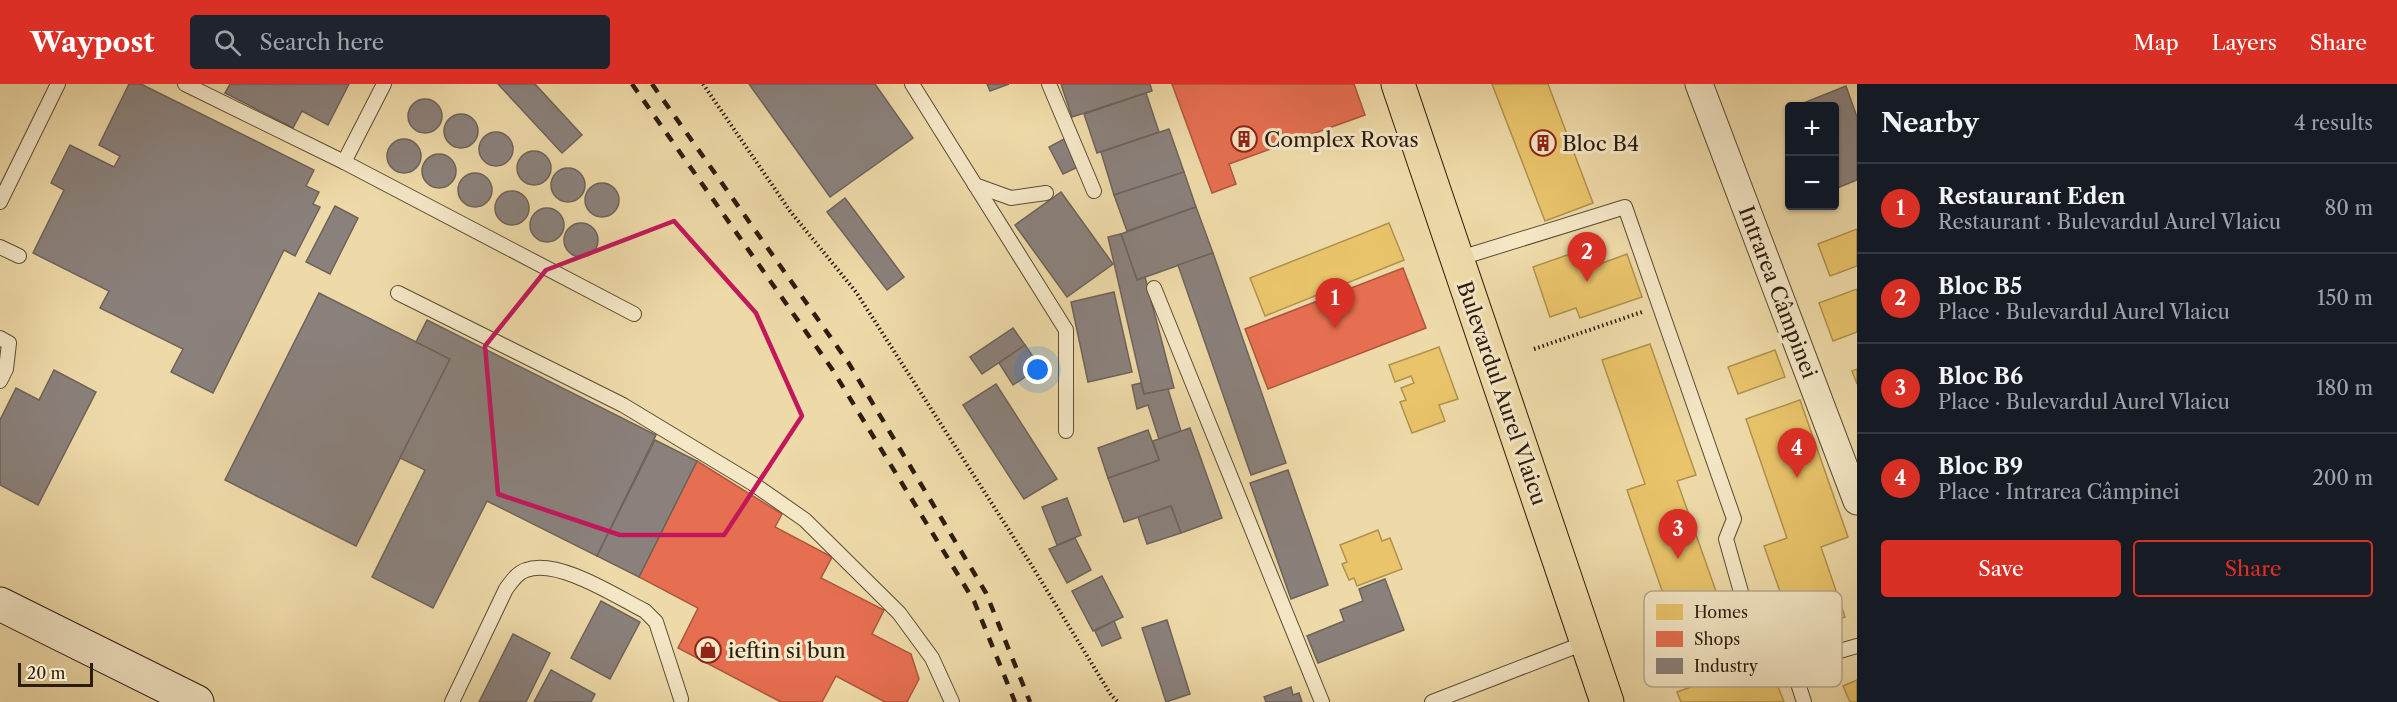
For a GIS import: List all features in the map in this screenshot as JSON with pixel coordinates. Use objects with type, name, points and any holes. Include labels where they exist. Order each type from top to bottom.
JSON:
[{"type":"main road","name":"Bulevardul Aurel Vlaicu","points":[[1398,84],[1607,702]]},
{"type":"street","name":"Intrarea Câmpinei","points":[[1698,84],[1857,501]]},
{"type":"street","points":[[0,604],[197,702]]},
{"type":"lane","points":[[0,202],[58,84]]},
{"type":"lane","points":[[185,84],[344,162],[634,314]]},
{"type":"lane","points":[[344,162],[384,84]]},
{"type":"lane","points":[[912,84],[1066,330],[1066,431]]},
{"type":"lane","points":[[1049,84],[1094,191]]},
{"type":"lane","points":[[975,185],[1011,198],[1046,193]]},
{"type":"lane","points":[[1457,259],[1625,207],[1734,519],[1726,539],[1741,591]]},
{"type":"lane","points":[[0,247],[19,256]]},
{"type":"lane","points":[[1154,288],[1322,702]]},
{"type":"lane","points":[[398,293],[623,405],[752,483],[805,520],[899,613],[932,658],[952,702]]},
{"type":"lane","points":[[0,338],[9,343],[6,369],[0,381]]},
{"type":"lane","points":[[452,702],[506,589],[523,572],[544,568],[563,571],[645,611],[656,622],[683,701]]},
{"type":"lane","points":[[1432,702],[1587,642]]},
{"type":"lane","points":[[1842,650],[1857,645]]},
{"type":"lane","points":[[1799,687],[1804,702]]},
{"type":"path","points":[[703,84],[790,211],[856,292],[1032,566],[1066,626],[1111,695],[1118,702]]},
{"type":"path","points":[[1534,348],[1660,307]]},
{"type":"highlighted area","points":[[674,221],[756,313],[802,416],[724,535],[620,535],[498,494],[485,346],[546,270]]},
{"type":"building: Homes","name":"Bloc B4","points":[[1492,84],[1548,84],[1593,203],[1545,221]]},
{"type":"building: Homes","points":[[1389,223],[1404,260],[1265,316],[1250,278]]},
{"type":"building: Homes","points":[[1857,229],[1857,266],[1830,276],[1818,244]]},
{"type":"building: Homes","points":[[1590,247],[1597,265],[1627,254],[1642,297],[1580,318],[1576,308],[1550,317],[1533,267]]},
{"type":"building: Homes","points":[[1857,289],[1857,332],[1833,341],[1819,303]]},
{"type":"building: Homes","points":[[1650,344],[1696,475],[1677,481],[1716,591],[1662,591],[1627,490],[1645,484],[1602,360]]},
{"type":"building: Homes","points":[[1439,347],[1458,399],[1439,405],[1445,421],[1412,433],[1400,402],[1406,400],[1401,388],[1414,383],[1411,376],[1395,382],[1389,365]]},
{"type":"building: Homes","points":[[1775,350],[1785,377],[1738,394],[1728,367]]},
{"type":"building: Homes","points":[[1857,369],[1857,384],[1852,371]]},
{"type":"building: Homes","points":[[1800,400],[1848,537],[1821,547],[1836,591],[1780,591],[1764,546],[1787,538],[1746,419]]},
{"type":"building: Homes","points":[[1378,530],[1382,541],[1390,538],[1402,569],[1357,586],[1354,578],[1349,580],[1342,564],[1347,562],[1340,545]]},
{"type":"building: Homes","points":[[1857,680],[1857,702],[1850,702],[1843,686]]},
{"type":"building: Homes","points":[[1691,687],[1778,687],[1784,702],[1681,702],[1677,692]]},
{"type":"building: Shops","name":"Complex Rovas","points":[[1172,84],[1354,84],[1365,115],[1229,164],[1236,184],[1212,193]]},
{"type":"building: Shops","points":[[1403,268],[1426,328],[1268,389],[1245,329]]},
{"type":"building: Shops","points":[[697,461],[782,514],[775,527],[832,557],[821,578],[884,610],[872,634],[911,654],[919,679],[907,702],[885,702],[836,676],[822,702],[781,702],[678,648],[698,608],[639,577]]},
{"type":"building: Industry","points":[[129,84],[141,84],[314,170],[306,186],[319,192],[313,204],[320,207],[295,256],[284,250],[213,393],[171,372],[183,349],[100,308],[109,291],[33,253],[64,190],[51,183],[70,145],[114,167],[120,156],[99,145]]},
{"type":"building: Industry","points":[[230,84],[349,84],[328,125],[302,111],[293,128],[225,93]]},
{"type":"building: Industry","points":[[498,84],[535,84],[582,135],[562,153]]},
{"type":"building: Industry","points":[[749,84],[875,84],[913,138],[830,197]]},
{"type":"building: Industry","points":[[987,84],[1009,84],[990,91]]},
{"type":"building: Industry","points":[[1061,84],[1150,84],[1152,91],[1072,117]]},
{"type":"building: Industry","points":[[1846,86],[1857,117],[1857,180],[1839,187],[1839,102],[1806,102]]},
{"type":"building: Industry","points":[[1146,93],[1159,132],[1097,153],[1084,114]]},
{"type":"building: Industry","points":[[425,99],[437,104],[442,116],[437,128],[425,133],[413,128],[408,116],[413,104]]},
{"type":"building: Industry","points":[[461,114],[473,119],[478,131],[473,143],[461,148],[449,143],[444,131],[449,119]]},
{"type":"building: Industry","points":[[1169,129],[1184,172],[1114,195],[1101,152]]},
{"type":"building: Industry","points":[[496,132],[508,137],[513,149],[508,161],[496,166],[484,161],[479,149],[484,137]]},
{"type":"building: Industry","points":[[404,139],[416,144],[421,156],[416,168],[404,173],[392,168],[387,156],[392,144]]},
{"type":"building: Industry","points":[[1064,139],[1078,167],[1063,174],[1049,147]]},
{"type":"building: Industry","points":[[534,151],[546,156],[551,168],[546,180],[534,185],[522,180],[517,168],[522,156]]},
{"type":"building: Industry","points":[[439,154],[451,159],[456,171],[451,183],[439,188],[427,183],[422,171],[427,159]]},
{"type":"building: Industry","points":[[568,168],[580,173],[585,185],[580,197],[568,202],[556,197],[551,185],[556,173]]},
{"type":"building: Industry","points":[[1184,172],[1196,207],[1127,231],[1114,195]]},
{"type":"building: Industry","points":[[475,173],[487,178],[492,190],[487,202],[475,207],[463,202],[458,190],[463,178]]},
{"type":"building: Industry","points":[[602,183],[614,188],[619,200],[614,212],[602,217],[590,212],[585,200],[590,188]]},
{"type":"building: Industry","points":[[512,191],[524,196],[529,208],[524,220],[512,225],[500,220],[495,208],[500,196]]},
{"type":"building: Industry","points":[[1061,192],[1113,264],[1067,297],[1015,225]]},
{"type":"building: Industry","points":[[845,198],[904,277],[887,290],[827,212]]},
{"type":"building: Industry","points":[[335,206],[358,218],[330,274],[306,262]]},
{"type":"building: Industry","points":[[1196,207],[1213,253],[1137,280],[1121,234]]},
{"type":"building: Industry","points":[[547,208],[559,213],[564,225],[559,237],[547,242],[535,237],[530,225],[535,213]]},
{"type":"building: Industry","points":[[581,223],[593,228],[598,240],[593,252],[581,257],[569,252],[564,240],[569,228]]},
{"type":"building: Industry","points":[[1121,234],[1137,280],[1145,277],[1174,388],[1144,394],[1108,237]]},
{"type":"building: Industry","points":[[1213,253],[1286,463],[1251,475],[1178,265]]},
{"type":"building: Industry","points":[[1114,292],[1132,372],[1088,382],[1071,302]]},
{"type":"building: Industry","points":[[319,293],[450,359],[356,546],[225,480]]},
{"type":"building: Industry","points":[[427,320],[656,435],[597,556],[487,501],[433,608],[372,577],[425,470],[400,458],[450,359],[416,342]]},
{"type":"building: Industry","points":[[1013,328],[1025,345],[982,374],[970,357]]},
{"type":"building: Industry","points":[[1025,345],[1040,367],[1013,385],[999,363]]},
{"type":"building: Industry","points":[[54,370],[96,392],[38,505],[0,485],[0,420],[16,388],[39,400]]},
{"type":"building: Industry","points":[[1141,383],[1144,394],[1168,389],[1181,431],[1159,439],[1148,405],[1137,409],[1132,385]]},
{"type":"building: Industry","points":[[996,384],[1057,479],[1024,499],[963,405]]},
{"type":"building: Industry","points":[[1190,428],[1222,518],[1181,533],[1171,506],[1124,522],[1108,478],[1159,460],[1153,441]]},
{"type":"building: Industry","points":[[1148,430],[1159,460],[1108,478],[1098,448]]},
{"type":"building: Industry","points":[[655,440],[697,461],[639,577],[597,556]]},
{"type":"building: Industry","points":[[1288,470],[1328,585],[1291,599],[1250,483]]},
{"type":"building: Industry","points":[[1067,498],[1081,535],[1057,545],[1042,507]]},
{"type":"building: Industry","points":[[1171,506],[1181,533],[1147,544],[1138,517]]},
{"type":"building: Industry","points":[[1075,538],[1091,570],[1067,583],[1049,549]]},
{"type":"building: Industry","points":[[1102,576],[1123,617],[1093,631],[1072,591]]},
{"type":"building: Industry","points":[[1385,579],[1404,630],[1318,663],[1307,636],[1344,621],[1340,610],[1363,601],[1359,589]]},
{"type":"building: Industry","points":[[601,601],[640,622],[610,679],[571,658]]},
{"type":"building: Industry","points":[[1167,620],[1190,694],[1166,702],[1142,628]]},
{"type":"building: Industry","points":[[1114,621],[1121,638],[1102,646],[1095,631]]},
{"type":"building: Industry","points":[[513,634],[550,653],[526,702],[479,702]]},
{"type":"building: Industry","points":[[551,670],[595,694],[591,702],[534,702]]},
{"type":"building: Industry","points":[[1291,687],[1293,695],[1299,693],[1302,702],[1266,702],[1264,697]]},
{"type":"railway","points":[[632,84],[832,369],[974,601],[1015,702]]},
{"type":"railway","points":[[652,84],[848,362],[986,593],[1030,702]]},
{"type":"place","name":"Complex Rovas","points":[[1244,139]]},
{"type":"place","name":"Bloc B4","points":[[1543,143]]},
{"type":"place","name":"Bloc B5","points":[[1587,282]]},
{"type":"place","name":"Restaurant Eden","points":[[1335,328]]},
{"type":"place","name":"Bloc B9","points":[[1797,478]]},
{"type":"place","name":"Bloc B6","points":[[1678,559]]},
{"type":"place","name":"ieftin si bun","points":[[708,650]]}]
